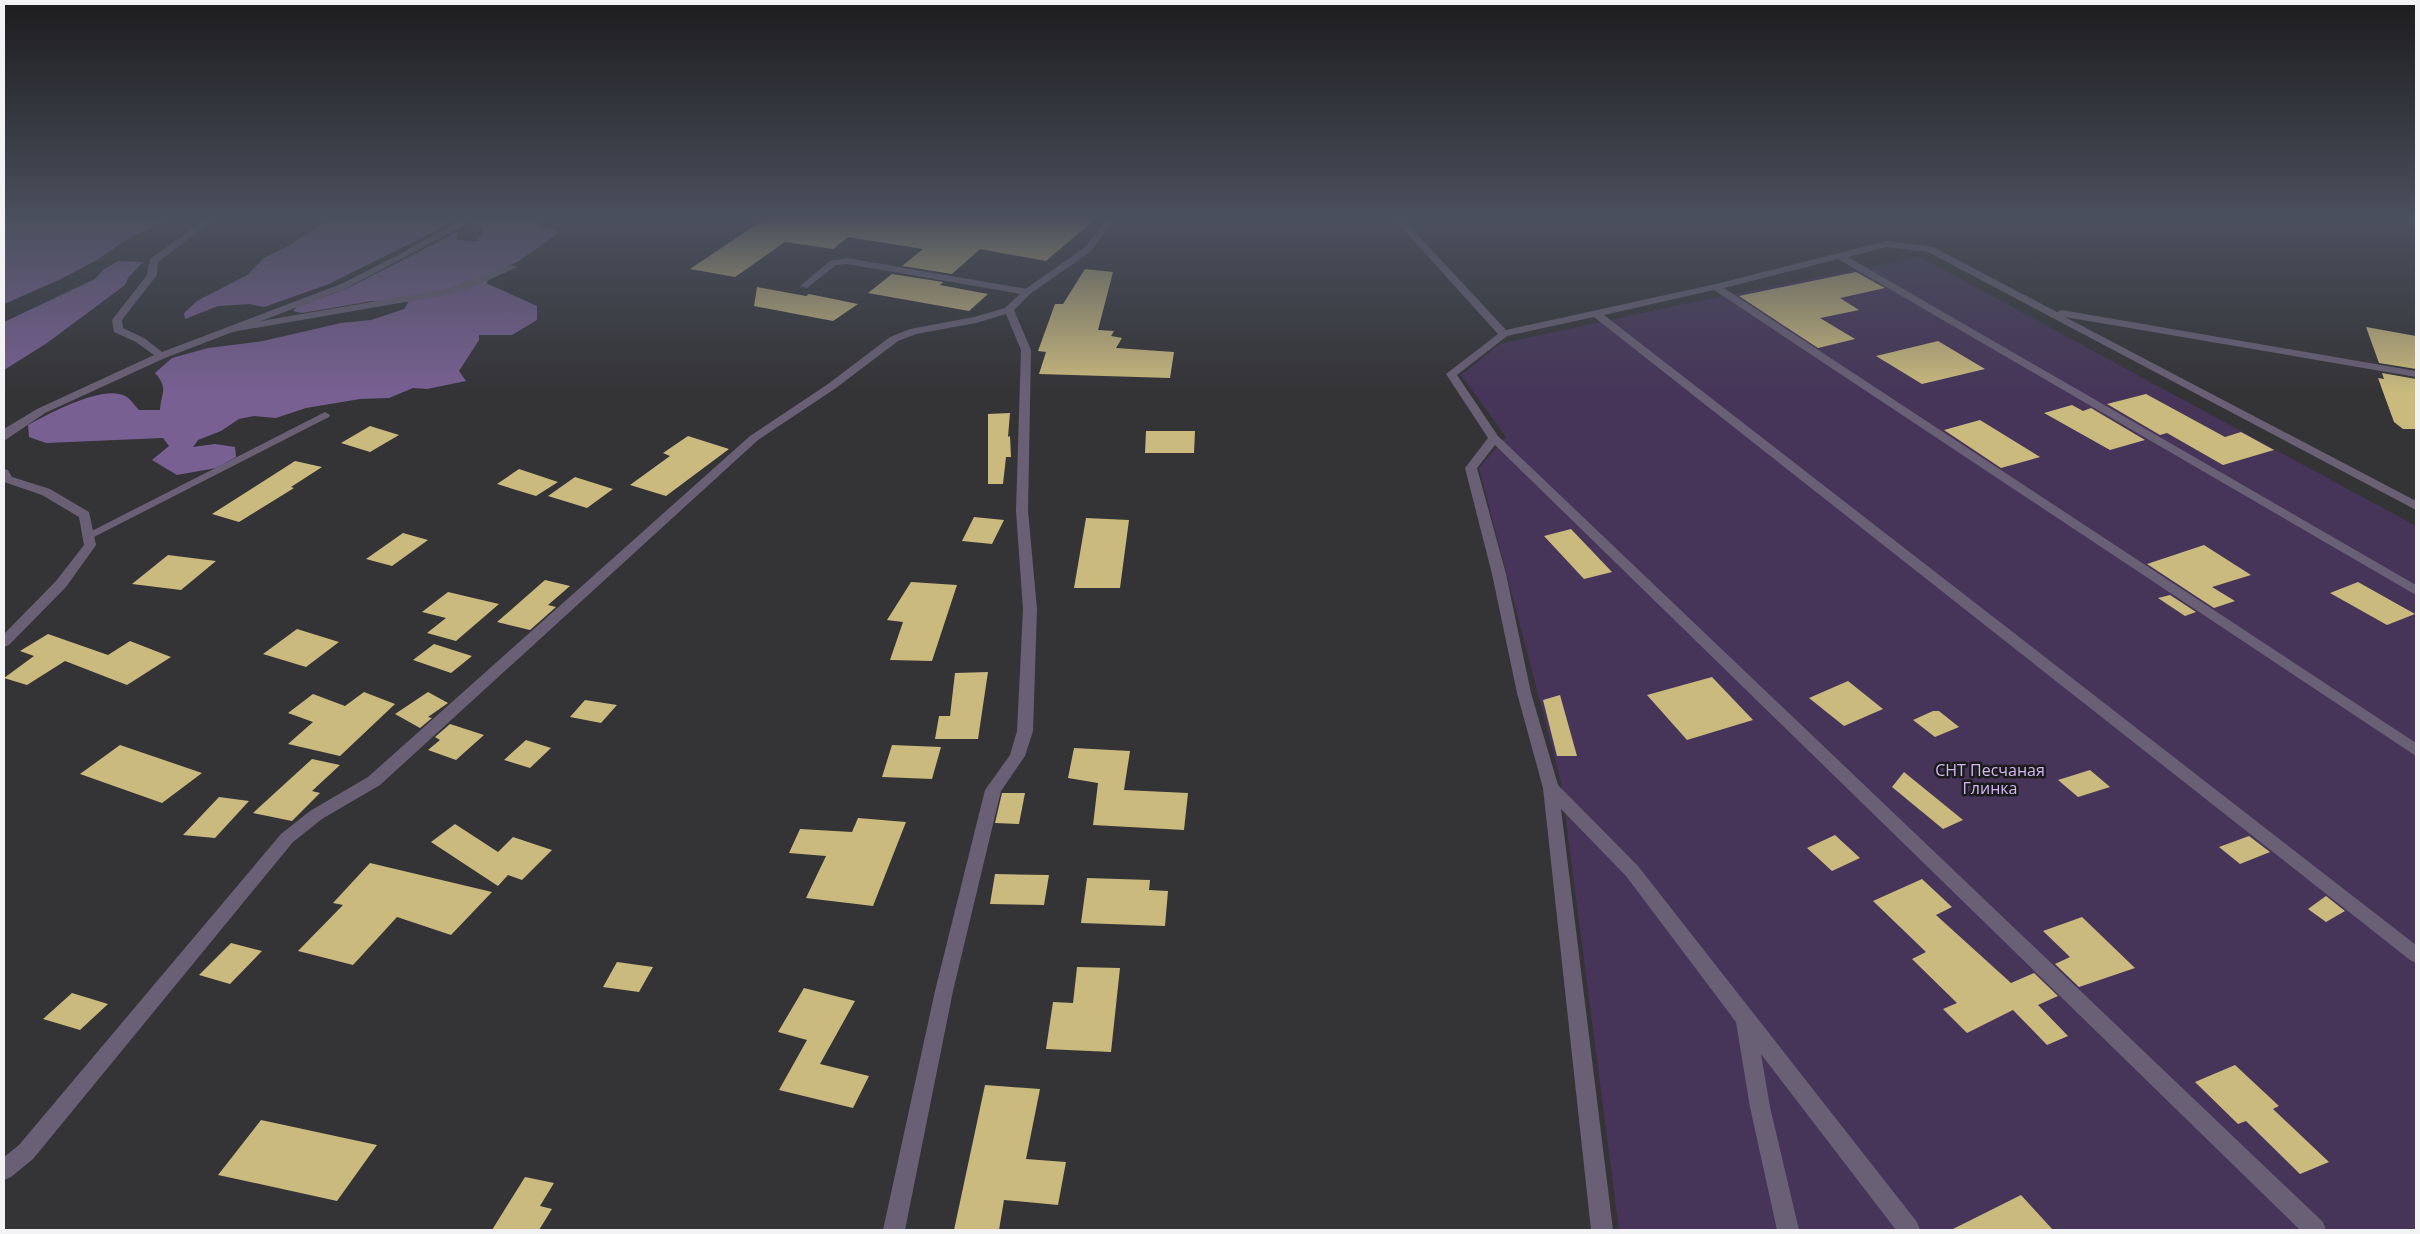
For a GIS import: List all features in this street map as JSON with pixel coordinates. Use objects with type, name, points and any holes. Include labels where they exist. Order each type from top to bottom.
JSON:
[{"type":"street","points":[[150,278],[118,320],[118,330],[140,340],[161,356]]},
{"type":"street","points":[[5,435],[41,411],[161,356],[344,286],[361,278]]},
{"type":"street","points":[[4,1170],[26,1152],[287,838],[316,815],[374,781],[754,438],[832,386],[894,340],[914,331],[976,320],[1010,310],[1027,292],[1048,278]]},
{"type":"street","points":[[1452,278],[1504,334]]},
{"type":"street","points":[[1754,278],[1504,334],[1451,374],[1494,438],[2315,1230]]},
{"type":"street","points":[[1877,278],[2416,591]]},
{"type":"street","points":[[1984,278],[2416,506]]},
{"type":"street","points":[[1716,287],[2416,750]]},
{"type":"street","points":[[894,1230],[944,991],[993,790],[1017,756],[1025,731],[1030,609],[1022,511],[1026,350],[1010,310]]},
{"type":"street","points":[[2048,311],[2416,374]]},
{"type":"street","points":[[1597,314],[2416,955]]},
{"type":"street","points":[[1494,438],[1471,468],[1499,574],[1524,693],[1551,788],[1602,1230]]},
{"type":"street","points":[[4,473],[7,478],[46,492],[85,515],[90,545],[61,584],[4,642]]},
{"type":"street","points":[[1551,788],[1632,871],[1744,1019],[1909,1230]]},
{"type":"street","points":[[1744,1019],[1760,1107],[1788,1230]]},
{"type":"lane","points":[[232,329],[446,292],[488,278]]},
{"type":"lane","points":[[804,286],[815,278]]},
{"type":"lane","points":[[943,278],[1027,292]]},
{"type":"lane","points":[[88,536],[325,415]]},
{"type":"green space","name":"СНТ Песчаная Глинка","points":[[1817,278],[1958,278],[2416,526],[2416,1230],[1619,1230],[1561,782],[1479,468],[1506,437],[1461,375],[1500,344]]},
{"type":"shaded area","points":[[4,278],[64,278],[61,279],[4,304]]},
{"type":"shaded area","points":[[128,278],[125,285],[47,343],[4,370],[4,322],[95,279]]},
{"type":"shaded area","points":[[242,278],[342,278],[264,307],[249,304],[218,306],[185,319],[184,313],[197,301]]},
{"type":"shaded area","points":[[368,278],[490,278],[486,283],[537,306],[537,320],[512,335],[479,335],[479,340],[459,371],[466,381],[427,389],[413,388],[389,398],[360,399],[306,408],[276,418],[254,416],[239,419],[221,431],[198,440],[193,447],[215,444],[235,447],[236,457],[216,468],[177,475],[152,460],[169,446],[163,438],[46,443],[29,437],[28,425],[76,402],[103,394],[115,393],[125,396],[139,410],[160,410],[163,387],[155,373],[172,358],[208,348],[263,341],[341,323],[371,320],[404,309],[409,301],[372,301],[302,313],[293,311],[297,307],[348,288]]},
{"type":"building","points":[[887,278],[915,278],[943,282],[940,285],[988,294],[969,311],[868,293]]},
{"type":"building","points":[[1080,278],[1112,278],[1098,330],[1114,331],[1111,336],[1122,338],[1116,348],[1174,352],[1170,378],[1039,374],[1046,352],[1038,351],[1055,304],[1063,304]]},
{"type":"building","points":[[1829,278],[1866,278],[1885,288],[1840,298],[1859,310],[1820,318],[1855,339],[1818,348],[1739,296]]},
{"type":"building","points":[[757,287],[806,296],[809,294],[858,304],[833,321],[754,306]]},
{"type":"building","points":[[2366,327],[2416,336],[2416,369],[2379,363]]},
{"type":"building","points":[[1938,341],[1985,369],[1922,384],[1876,356]]},
{"type":"building","points":[[2382,373],[2416,379],[2416,429],[2403,429],[2394,422],[2378,378],[2384,379]]},
{"type":"building","points":[[2146,394],[2225,437],[2241,432],[2274,450],[2223,465],[2167,433],[2160,435],[2107,404]]},
{"type":"building","points":[[2072,405],[2083,411],[2091,408],[2145,440],[2110,450],[2044,413]]},
{"type":"building","points":[[1010,413],[1008,437],[1010,436],[1011,457],[1006,457],[1003,484],[988,484],[988,414]]},
{"type":"building","points":[[1980,420],[2040,457],[2001,468],[1944,430]]},
{"type":"building","points":[[370,426],[399,435],[370,452],[341,443]]},
{"type":"building","points":[[1146,431],[1195,431],[1194,453],[1145,453]]},
{"type":"building","points":[[688,436],[729,449],[666,496],[630,485],[670,456],[663,453]]},
{"type":"building","points":[[295,461],[322,467],[291,487],[294,488],[239,522],[212,514]]},
{"type":"building","points":[[519,469],[558,482],[536,496],[497,484]]},
{"type":"building","points":[[575,477],[613,489],[587,508],[548,496]]},
{"type":"building","points":[[974,517],[1004,520],[992,544],[962,541]]},
{"type":"building","points":[[1086,518],[1129,520],[1120,588],[1074,588]]},
{"type":"building","points":[[1571,529],[1612,572],[1584,579],[1544,536]]},
{"type":"building","points":[[403,533],[428,540],[392,566],[366,559]]},
{"type":"building","points":[[2204,545],[2251,575],[2212,587],[2235,601],[2214,608],[2147,564]]},
{"type":"building","points":[[168,555],[216,561],[181,590],[132,584]]},
{"type":"building","points":[[545,580],[570,586],[548,605],[556,607],[530,630],[497,622]]},
{"type":"building","points":[[911,582],[957,585],[932,661],[890,660],[903,622],[887,620]]},
{"type":"building","points":[[2358,582],[2415,614],[2387,625],[2330,593]]},
{"type":"building","points":[[448,592],[499,604],[456,641],[427,633],[446,618],[422,612]]},
{"type":"building","points":[[2170,595],[2196,612],[2185,616],[2158,598]]},
{"type":"building","points":[[297,629],[339,642],[306,667],[263,654]]},
{"type":"building","points":[[48,634],[108,655],[130,641],[171,657],[127,685],[65,661],[27,685],[4,678],[34,656],[20,651]]},
{"type":"building","points":[[434,644],[472,656],[451,673],[413,660]]},
{"type":"building","points":[[988,672],[978,739],[935,739],[939,716],[950,716],[955,673]]},
{"type":"building","points":[[1712,677],[1753,720],[1687,740],[1647,695]]},
{"type":"building","points":[[1848,681],[1883,709],[1844,726],[1809,698]]},
{"type":"building","points":[[364,692],[395,704],[340,756],[288,744],[313,722],[288,713],[313,694],[345,706]]},
{"type":"building","points":[[428,692],[448,703],[428,717],[432,718],[420,728],[395,714]]},
{"type":"building","points":[[1560,695],[1577,756],[1557,756],[1543,700]]},
{"type":"building","points":[[585,700],[617,705],[601,723],[570,717]]},
{"type":"building","points":[[1933,711],[1939,711],[1959,727],[1935,737],[1913,720]]},
{"type":"building","points":[[450,724],[484,735],[456,760],[428,750],[440,740],[435,737]]},
{"type":"building","points":[[526,740],[551,748],[530,768],[504,760]]},
{"type":"building","points":[[120,745],[202,773],[162,803],[80,774]]},
{"type":"building","points":[[892,745],[941,747],[932,779],[882,777]]},
{"type":"building","points":[[1074,748],[1130,751],[1124,790],[1188,793],[1184,830],[1093,825],[1098,783],[1068,778]]},
{"type":"building","points":[[312,759],[340,765],[312,791],[320,793],[292,821],[253,813]]},
{"type":"building","points":[[2090,770],[2110,787],[2078,797],[2058,780]]},
{"type":"building","points":[[1904,772],[1963,820],[1943,829],[1892,787]]},
{"type":"building","points":[[1002,793],[1025,793],[1019,824],[995,823]]},
{"type":"building","points":[[219,797],[249,801],[215,838],[183,835]]},
{"type":"building","points":[[858,818],[906,822],[873,906],[806,898],[826,856],[789,853],[800,829],[852,832]]},
{"type":"building","points":[[455,824],[498,852],[513,837],[552,850],[522,880],[508,875],[498,886],[431,842]]},
{"type":"building","points":[[1835,835],[1860,858],[1832,871],[1807,848]]},
{"type":"building","points":[[2249,836],[2270,852],[2240,864],[2219,847]]},
{"type":"building","points":[[370,863],[492,892],[451,935],[397,917],[353,965],[298,951],[343,905],[333,903]]},
{"type":"building","points":[[995,874],[1049,875],[1044,905],[990,904]]},
{"type":"building","points":[[1087,878],[1150,880],[1149,890],[1168,891],[1165,926],[1081,923]]},
{"type":"building","points":[[1922,879],[1952,907],[1936,915],[2011,983],[2034,973],[2058,996],[2038,1005],[2068,1036],[2047,1045],[2013,1010],[1967,1033],[1943,1009],[1957,1003],[1912,959],[1926,952],[1873,901]]},
{"type":"building","points":[[2326,896],[2345,911],[2326,922],[2308,909]]},
{"type":"building","points":[[2082,917],[2135,968],[2079,987],[2055,964],[2070,957],[2043,931]]},
{"type":"building","points":[[231,943],[262,951],[230,984],[199,975]]},
{"type":"building","points":[[617,962],[653,967],[639,992],[603,987]]},
{"type":"building","points":[[1077,967],[1120,968],[1111,1052],[1046,1049],[1053,1002],[1073,1003]]},
{"type":"building","points":[[804,988],[855,1001],[820,1064],[869,1076],[853,1108],[779,1090],[807,1040],[778,1032]]},
{"type":"building","points":[[72,993],[108,1004],[80,1030],[43,1019]]},
{"type":"building","points":[[2235,1065],[2279,1106],[2273,1109],[2329,1162],[2300,1174],[2246,1121],[2238,1124],[2195,1082]]},
{"type":"building","points":[[985,1085],[1040,1089],[1026,1159],[1066,1162],[1058,1205],[1004,1200],[999,1230],[954,1230]]},
{"type":"building","points":[[261,1120],[377,1145],[337,1201],[218,1175]]},
{"type":"building","points":[[525,1177],[554,1183],[540,1206],[552,1209],[539,1230],[492,1230]]},
{"type":"building","points":[[2021,1195],[2053,1230],[1951,1230]]}]
